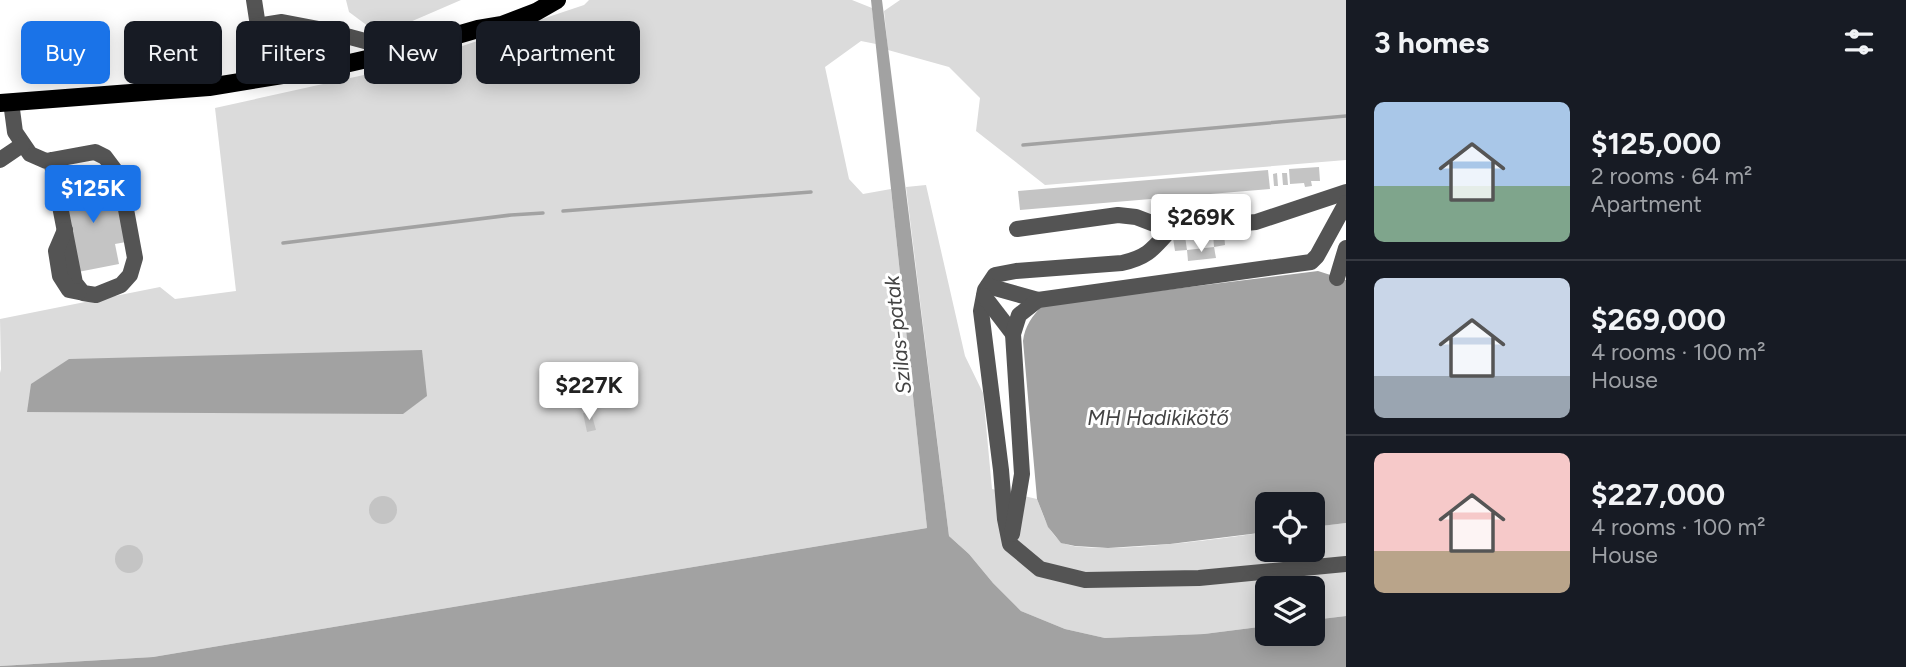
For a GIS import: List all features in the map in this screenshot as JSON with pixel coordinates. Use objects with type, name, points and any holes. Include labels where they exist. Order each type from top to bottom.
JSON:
[{"type":"main road","points":[[494,21],[536,0]]},
{"type":"main road","points":[[512,21],[557,0]]},
{"type":"main road","points":[[6,103],[236,83]]},
{"type":"lane","points":[[254,0],[256,21]]},
{"type":"lane","points":[[6,103],[15,132],[30,154],[51,160],[94,152],[105,157],[120,177],[135,258],[130,275],[121,285],[96,295],[83,293],[75,283],[51,160]]},
{"type":"lane","points":[[0,160],[22,145]]},
{"type":"lane","points":[[1017,229],[1118,215],[1136,217],[1170,230],[1256,222],[1346,192]]},
{"type":"lane","points":[[986,291],[1038,300],[1311,262],[1346,203]]},
{"type":"lane","points":[[1170,230],[1151,252],[1137,259],[1122,263],[995,275],[986,291],[982,311],[1010,544],[1040,569],[1085,580],[1199,578],[1346,564]]},
{"type":"lane","points":[[1337,278],[1346,248]]},
{"type":"lane","points":[[986,291],[1013,334]]},
{"type":"lane","points":[[1010,544],[1023,474],[1013,334],[1018,315],[1038,300]]},
{"type":"shaded area","points":[[346,0],[461,0],[412,21],[364,21],[364,23],[349,12]]},
{"type":"shaded area","points":[[589,0],[852,0],[872,8],[876,44],[861,41],[825,67],[849,179],[863,194],[891,189],[927,528],[153,657],[0,666],[0,319],[160,287],[175,299],[236,291],[215,108],[323,84],[350,84],[350,78],[364,75],[364,84],[462,84],[462,46],[476,41],[476,84],[640,84],[640,21],[537,21],[584,5]]},
{"type":"shaded area","points":[[900,0],[1346,0],[1346,160],[1045,185],[976,131],[980,98],[949,67],[888,50],[884,11]]},
{"type":"shaded area","points":[[926,185],[965,356],[983,393],[992,489],[1037,499],[1052,532],[1060,541],[1074,546],[1096,548],[1159,545],[1255,534],[1255,562],[1325,562],[1325,526],[1346,523],[1346,616],[1325,619],[1325,576],[1255,576],[1255,628],[1204,634],[1105,638],[1065,629],[1021,611],[949,536],[906,187]]},
{"type":"water","points":[[871,0],[882,0],[949,536],[1021,611],[1065,629],[1105,638],[1204,634],[1255,628],[1255,646],[1325,646],[1325,619],[1346,616],[1346,667],[0,667],[153,657],[927,528]]},
{"type":"water","name":"MH Hadikikötő","points":[[1318,271],[1346,280],[1346,523],[1325,526],[1325,492],[1255,492],[1255,533],[1170,544],[1108,548],[1061,543],[1048,527],[1037,499],[1023,341],[1032,317],[1043,305]]},
{"type":"water","points":[[422,350],[427,396],[403,414],[27,412],[31,384],[69,359]]},
{"type":"building","points":[[1319,167],[1320,181],[1311,181],[1312,186],[1305,187],[1304,183],[1290,184],[1289,169]]},
{"type":"building","points":[[1268,170],[1270,189],[1020,210],[1018,191]]},
{"type":"building","points":[[1277,173],[1278,186],[1274,186],[1273,174]]},
{"type":"building","points":[[1282,173],[1287,173],[1288,185],[1283,185]]},
{"type":"building","points":[[76,180],[77,186],[103,181],[107,199],[117,197],[126,242],[115,244],[119,264],[78,272],[62,190],[70,188],[69,182]]},
{"type":"building","points":[[1224,233],[1225,245],[1214,247],[1213,234]]},
{"type":"building","points":[[1185,236],[1187,250],[1175,251],[1173,238]]},
{"type":"building","points":[[1214,247],[1216,258],[1188,261],[1187,250]]},
{"type":"building","points":[[591,412],[596,430],[587,432],[583,413]]},
{"type":"building","points":[[383,496],[393,500],[397,510],[393,520],[383,524],[373,520],[369,510],[373,500]]},
{"type":"building","points":[[129,545],[139,549],[143,559],[139,569],[129,573],[119,569],[115,559],[119,549]]},
{"type":"waterway","points":[[1023,145],[1346,116]]},
{"type":"waterway","points":[[563,211],[811,192]]},
{"type":"waterway","points":[[283,243],[543,213]]},
{"type":"water label","name":"Szilas-patak","points":[[898,335]]}]
